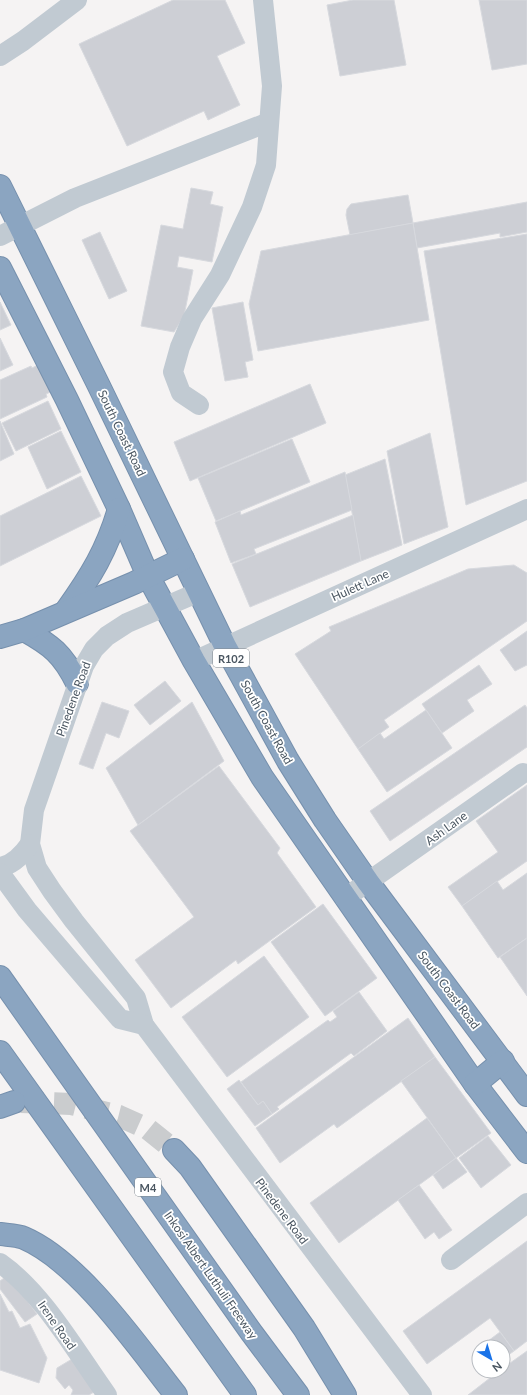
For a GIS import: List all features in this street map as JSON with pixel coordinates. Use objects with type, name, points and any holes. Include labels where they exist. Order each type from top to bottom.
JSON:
[{"type":"highway","name":"South Coast Road","points":[[0,186],[98,384],[224,646],[288,761],[325,820],[368,882],[527,1095]]},
{"type":"highway","name":"R102","points":[[0,268],[67,400],[119,509],[148,576],[194,661],[262,777],[436,1029],[475,1084],[527,1152]]},
{"type":"highway","points":[[44,353],[74,336]]},
{"type":"highway","points":[[67,400],[98,384]]},
{"type":"highway","points":[[66,611],[101,558],[111,536],[119,509]]},
{"type":"highway","points":[[0,637],[24,630],[148,576],[183,559]]},
{"type":"highway","points":[[24,630],[47,642],[59,653],[69,665],[77,683]]},
{"type":"highway","points":[[262,777],[288,761]]},
{"type":"highway","name":"Inkosi Albert Luthuli Freeway","points":[[0,977],[242,1319],[298,1395]]},
{"type":"highway","points":[[436,1029],[464,1009]]},
{"type":"highway","points":[[0,1052],[245,1395]]},
{"type":"highway","points":[[475,1084],[503,1061]]},
{"type":"highway","points":[[174,1150],[190,1167],[286,1302],[345,1395]]},
{"type":"highway","points":[[0,1234],[23,1238],[56,1257],[78,1276],[176,1395]]},
{"type":"street","points":[[0,56],[23,41],[77,0]]},
{"type":"street","points":[[199,405],[180,393],[173,372],[180,347],[192,319],[220,274],[252,207],[266,165],[272,86],[263,0]]},
{"type":"street","points":[[0,236],[75,198],[269,122]]},
{"type":"street","name":"Hulett Lane","points":[[194,661],[224,646],[525,513]]},
{"type":"street","name":"Pinedene Road","points":[[199,592],[165,608],[127,623],[107,636],[94,649],[84,666],[77,683],[65,724],[34,810],[30,844],[37,868],[52,891],[74,921],[136,998],[144,1025],[422,1395]]},
{"type":"street","name":"Ash Lane","points":[[345,898],[523,773]]},
{"type":"street","points":[[0,867],[11,863],[20,856],[30,844]]},
{"type":"street","points":[[0,873],[27,910],[120,1018],[144,1025]]},
{"type":"street","points":[[451,1260],[527,1203]]},
{"type":"street","name":"Irene Road","points":[[0,1263],[12,1271],[35,1293],[107,1395]]},
{"type":"building","points":[[173,0],[225,0],[245,43],[217,56],[240,105],[208,120],[204,111],[127,146],[79,44]]},
{"type":"building","points":[[353,0],[394,0],[406,65],[340,76],[327,5]]},
{"type":"building","points":[[479,0],[527,0],[527,64],[492,70]]},
{"type":"building","points":[[191,188],[213,192],[210,204],[223,207],[212,262],[179,256],[177,267],[193,270],[184,316],[174,332],[141,326],[161,225],[183,229]]},
{"type":"building","points":[[408,195],[413,223],[350,235],[346,215],[347,209],[351,204]]},
{"type":"building","points":[[527,202],[527,232],[500,237],[500,233],[417,248],[413,223]]},
{"type":"building","points":[[413,223],[429,320],[258,351],[249,304],[261,251]]},
{"type":"building","points":[[100,232],[127,291],[109,299],[82,240]]},
{"type":"building","points":[[527,234],[527,481],[466,505],[424,251]]},
{"type":"building","points":[[0,302],[11,325],[0,330]]},
{"type":"building","points":[[243,302],[253,360],[245,362],[248,377],[225,381],[212,308]]},
{"type":"building","points":[[0,338],[13,365],[0,371]]},
{"type":"building","points":[[42,363],[55,390],[46,394],[47,397],[0,419],[0,380],[31,366],[32,368]]},
{"type":"building","points":[[310,384],[326,423],[190,481],[174,442]]},
{"type":"building","points":[[48,401],[61,429],[16,451],[2,423]]},
{"type":"building","points":[[0,421],[14,454],[0,461]]},
{"type":"building","points":[[61,431],[81,472],[47,489],[28,447]]},
{"type":"building","points":[[430,433],[448,527],[404,544],[387,451]]},
{"type":"building","points":[[292,439],[310,482],[216,521],[198,478]]},
{"type":"building","points":[[385,459],[402,545],[361,561],[345,475]]},
{"type":"building","points":[[345,472],[352,510],[254,549],[256,554],[231,563],[215,522],[240,511],[241,515]]},
{"type":"building","points":[[81,476],[101,516],[0,566],[0,516]]},
{"type":"building","points":[[353,515],[361,561],[250,607],[232,564]]},
{"type":"building","points":[[514,565],[527,573],[527,621],[384,720],[389,727],[358,749],[295,654],[331,631],[329,627],[468,569]]},
{"type":"building","points":[[527,631],[527,665],[515,671],[500,650]]},
{"type":"building","points":[[479,665],[492,684],[467,700],[474,711],[442,733],[422,704]]},
{"type":"building","points":[[165,681],[181,701],[150,725],[134,705]]},
{"type":"building","points":[[102,702],[129,711],[119,738],[106,733],[93,769],[79,764]]},
{"type":"building","points":[[192,702],[224,761],[138,825],[106,768]]},
{"type":"building","points":[[525,705],[527,708],[527,747],[390,841],[370,811]]},
{"type":"building","points":[[426,710],[452,748],[387,792],[358,749],[380,733],[384,739]]},
{"type":"building","points":[[219,766],[280,848],[277,853],[316,907],[238,964],[236,960],[171,1008],[135,960],[194,917],[130,831]]},
{"type":"building","points":[[527,785],[527,861],[462,906],[448,887],[498,852],[476,821]]},
{"type":"building","points":[[527,873],[527,938],[498,958],[462,906],[497,881],[503,890]]},
{"type":"building","points":[[323,904],[377,978],[325,1016],[271,942]]},
{"type":"building","points":[[527,938],[527,996],[500,957]]},
{"type":"building","points":[[264,956],[309,1017],[227,1077],[182,1017]]},
{"type":"building","points":[[359,992],[387,1031],[354,1056],[351,1053],[277,1107],[279,1109],[272,1114],[263,1101],[258,1105],[241,1082],[328,1020],[330,1022],[337,1017],[333,1011]]},
{"type":"building","points":[[408,1018],[435,1057],[337,1128],[334,1124],[280,1163],[256,1128]]},
{"type":"building","points":[[435,1057],[491,1133],[456,1158],[401,1081]]},
{"type":"building","points":[[239,1080],[258,1105],[263,1101],[272,1114],[255,1126],[227,1089]]},
{"type":"building","points":[[427,1118],[456,1158],[339,1243],[310,1203]]},
{"type":"building","points":[[488,1136],[511,1165],[481,1188],[459,1158]]},
{"type":"building","points":[[456,1158],[467,1172],[443,1189],[433,1175]]},
{"type":"building","points":[[419,1185],[452,1230],[439,1239],[434,1232],[425,1239],[398,1200]]},
{"type":"building","points":[[527,1241],[527,1341],[514,1351],[511,1347],[511,1339],[505,1339],[490,1318],[427,1364],[403,1331]]},
{"type":"building","points":[[8,1275],[37,1314],[25,1322],[0,1289],[0,1281]]},
{"type":"building","points":[[0,1294],[9,1312],[12,1311],[20,1328],[30,1324],[47,1358],[39,1383],[0,1370]]},
{"type":"building","points":[[500,1332],[505,1339],[491,1339]]},
{"type":"building","points":[[527,1351],[527,1395],[468,1395],[489,1379],[511,1379],[511,1362]]},
{"type":"building","points":[[72,1359],[94,1392],[89,1395],[71,1395],[73,1390],[69,1385],[65,1389],[56,1378],[57,1368]]},
{"type":"tunnel","points":[[21,1102],[71,1104],[119,1116],[148,1129],[174,1150]]}]
